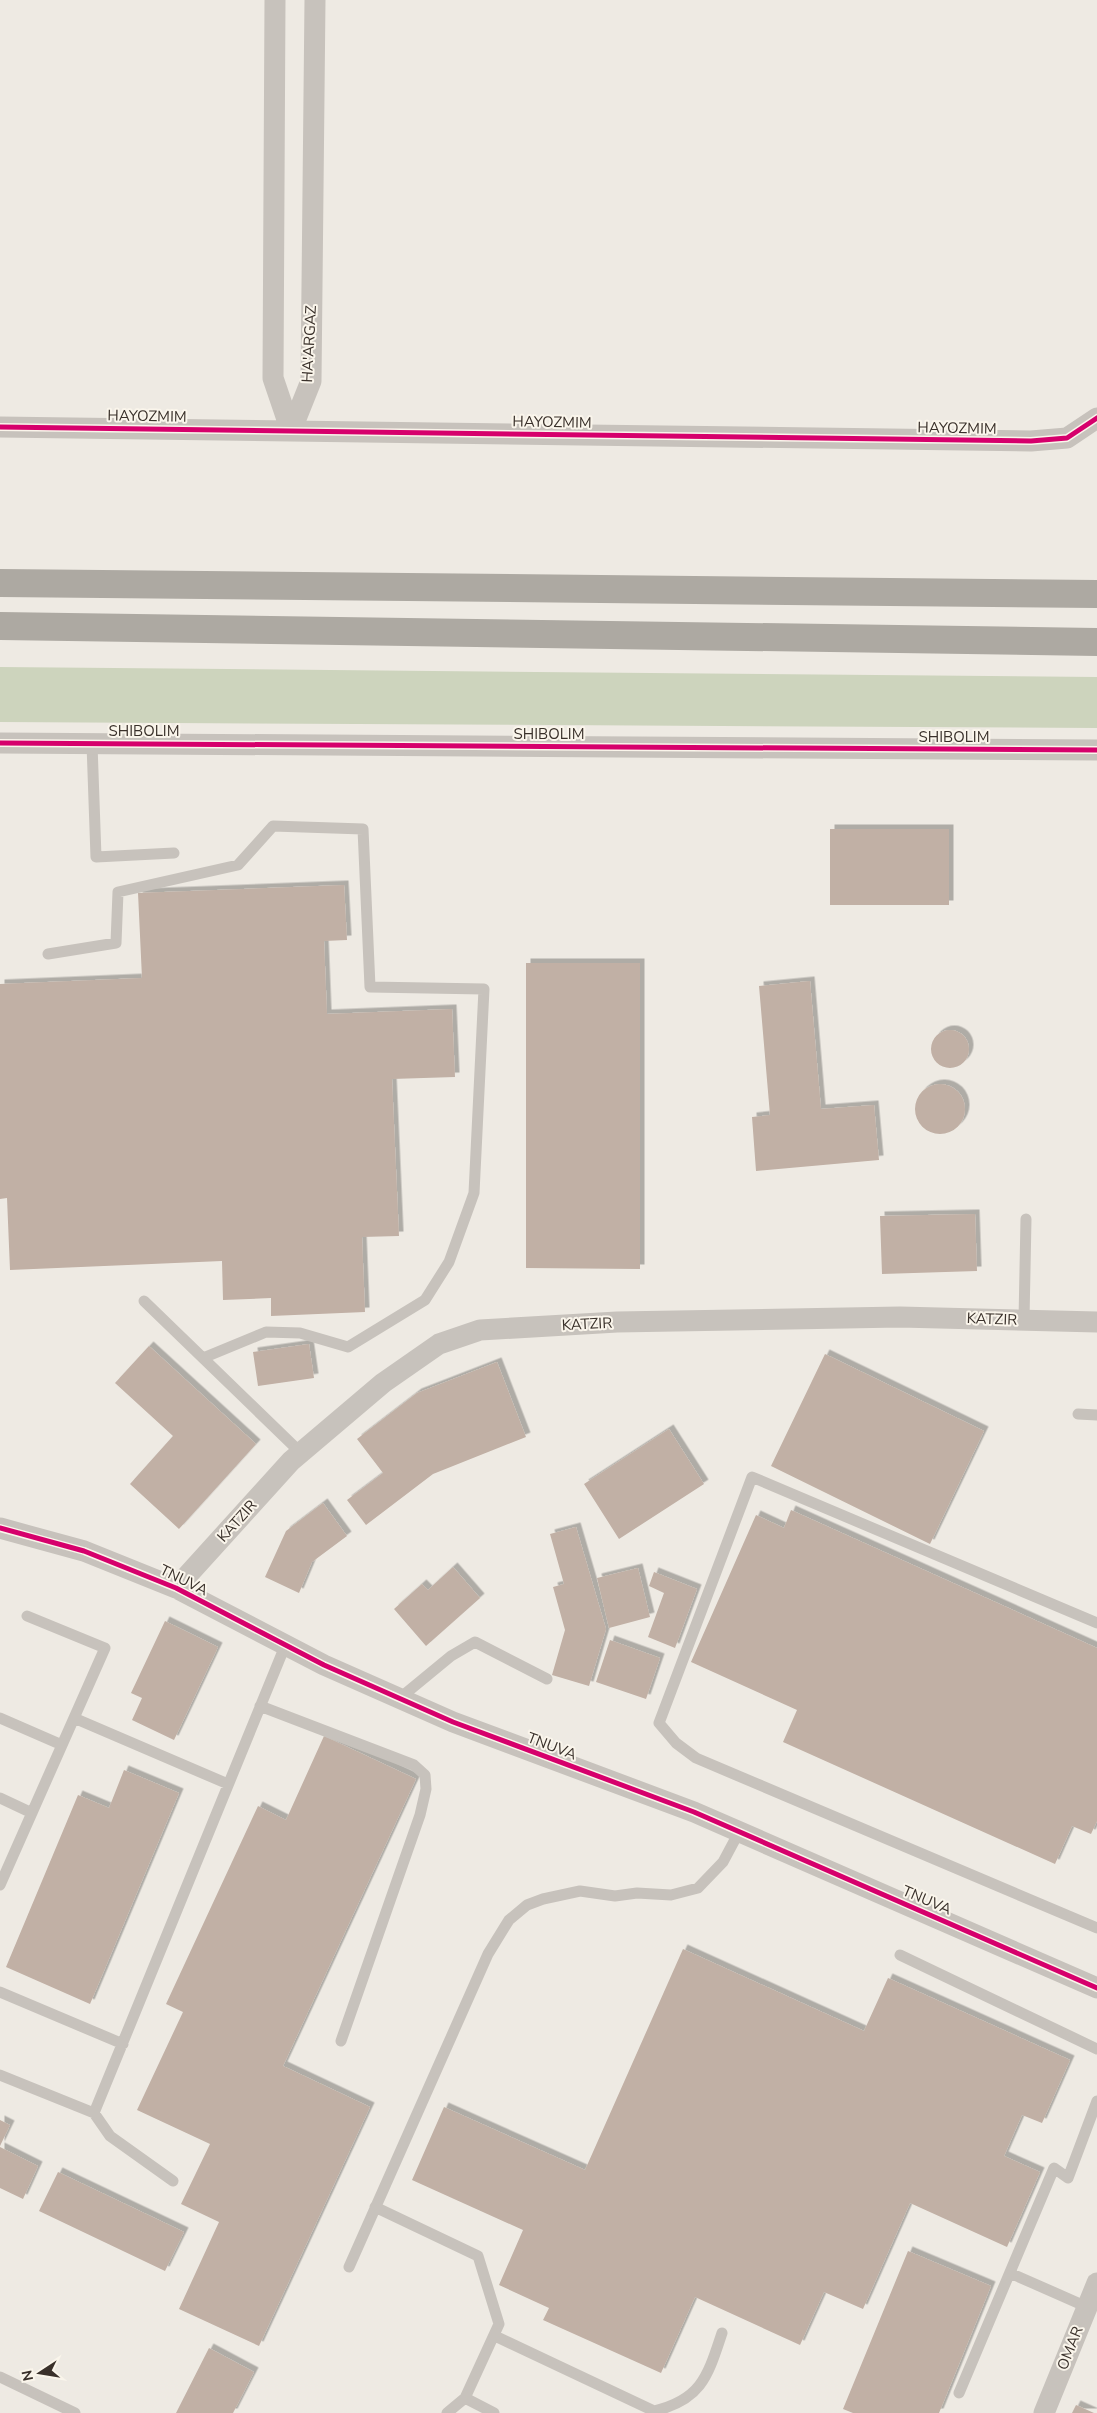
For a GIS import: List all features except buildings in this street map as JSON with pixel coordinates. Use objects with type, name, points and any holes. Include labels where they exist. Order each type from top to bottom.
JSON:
[{"type":"highway","points":[[0,583],[1097,594]]},
{"type":"highway","points":[[0,626],[1097,642]]},
{"type":"street","name":"HA'ARGAZ","points":[[275,0],[273,378],[291,430]]},
{"type":"street","name":"HA'ARGAZ","points":[[291,430],[310,381],[315,0]]},
{"type":"street","name":"HAYOZMIM","points":[[0,426],[1031,441],[1068,438],[1097,418]]},
{"type":"street","name":"SHIBOLIM","points":[[0,743],[1097,750]]},
{"type":"street","name":"KATZIR","points":[[176,1588],[301,1453],[382,1383],[439,1344],[480,1330],[617,1322],[900,1317],[1097,1322]]},
{"type":"street","name":"TNUVA","points":[[0,1528],[84,1551],[176,1588],[284,1646],[453,1722],[694,1812],[1097,1988]]},
{"type":"street","name":"OMAR","points":[[1044,2413],[1097,2283]]},
{"type":"lane","points":[[92,744],[96,857],[174,853]]},
{"type":"lane","points":[[48,954],[116,943],[118,892],[238,865],[273,826],[363,829],[370,987],[484,989],[474,1193],[449,1262],[425,1300],[348,1347],[300,1333],[266,1332],[203,1358]]},
{"type":"lane","points":[[1024,1320],[1026,1219]]},
{"type":"lane","points":[[144,1301],[301,1453]]},
{"type":"lane","points":[[1078,1414],[1097,1415]]},
{"type":"lane","points":[[1097,1623],[752,1477],[659,1723],[676,1743],[696,1758],[1097,1928]]},
{"type":"lane","points":[[0,1885],[105,1648],[27,1616]]},
{"type":"lane","points":[[400,1698],[451,1656],[475,1642],[547,1679]]},
{"type":"lane","points":[[94,2113],[284,1646]]},
{"type":"lane","points":[[260,1706],[414,1765],[425,1775],[426,1789],[420,1815],[341,2041]]},
{"type":"lane","points":[[0,1718],[62,1745]]},
{"type":"lane","points":[[74,1718],[228,1784]]},
{"type":"lane","points":[[0,1798],[32,1813]]},
{"type":"lane","points":[[349,2267],[488,1954],[509,1920],[527,1905],[543,1898],[580,1891],[615,1896],[637,1893],[671,1896],[698,1888],[724,1862],[739,1832]]},
{"type":"lane","points":[[900,1956],[1097,2049]]},
{"type":"lane","points":[[0,1992],[123,2044]]},
{"type":"lane","points":[[0,2074],[94,2113],[110,2136],[173,2180]]},
{"type":"lane","points":[[959,2393],[1054,2168],[1068,2178],[1097,2101]]},
{"type":"lane","points":[[376,2207],[478,2256],[499,2324],[465,2398],[447,2413]]},
{"type":"lane","points":[[1010,2273],[1087,2307]]},
{"type":"lane","points":[[495,2336],[654,2411],[674,2406],[688,2397],[708,2377],[722,2333]]},
{"type":"lane","points":[[0,2377],[75,2413]]},
{"type":"lane","points":[[465,2398],[494,2413]]},
{"type":"green space","points":[[0,667],[1097,677],[1097,728],[0,722]]},
{"type":"cycle path","points":[[0,427],[1031,441],[1067,438],[1097,418]]},
{"type":"cycle path","points":[[0,743],[1097,750]]},
{"type":"cycle path","points":[[0,1528],[84,1551],[176,1588],[324,1665],[453,1722],[694,1812],[1097,1988]]}]
